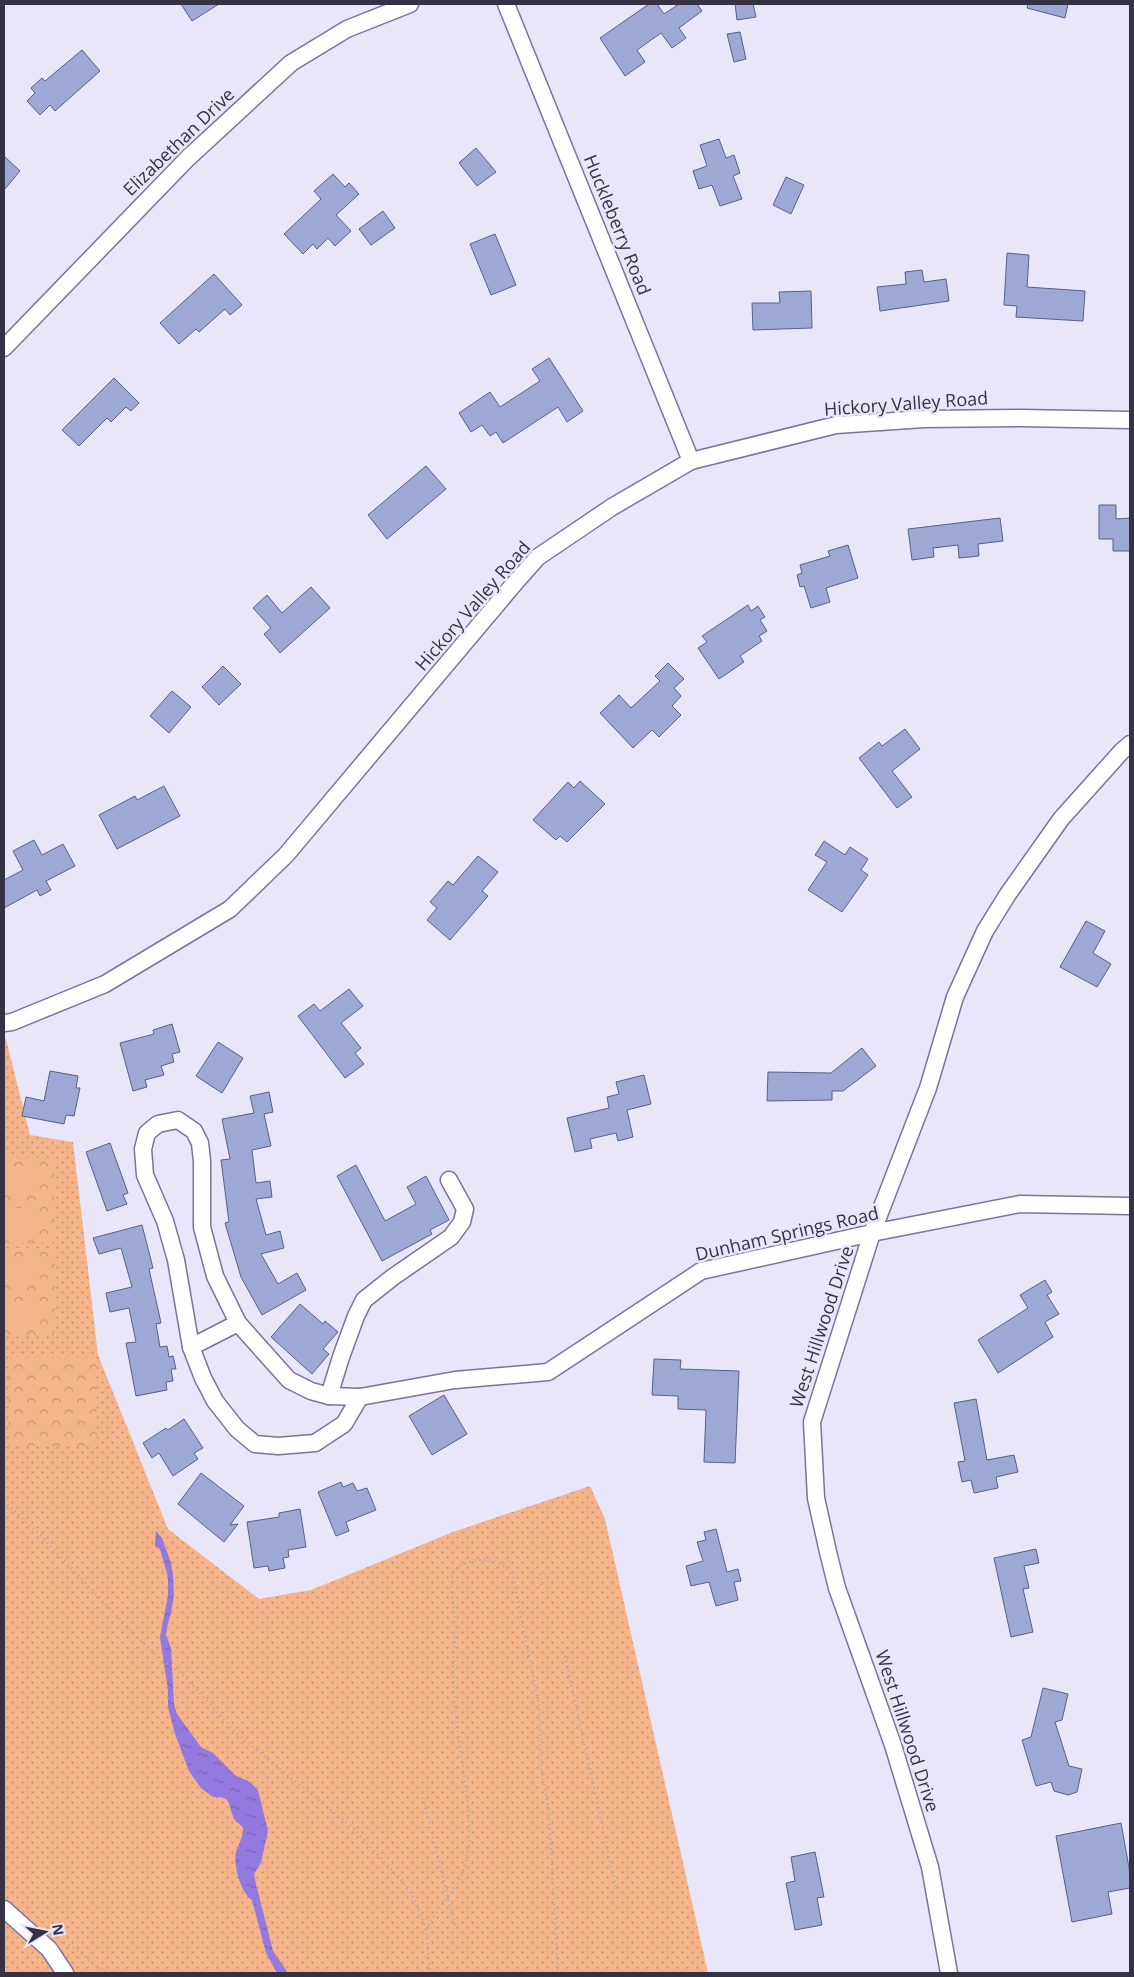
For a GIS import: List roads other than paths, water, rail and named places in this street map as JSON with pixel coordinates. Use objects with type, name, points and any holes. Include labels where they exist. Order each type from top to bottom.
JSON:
[{"type":"street","name":"Elizabethan Drive","points":[[4,348],[188,158],[291,63],[347,29],[410,4]]},
{"type":"street","name":"Huckleberry Road","points":[[506,4],[691,461]]},
{"type":"street","name":"Hickory Valley Road","points":[[4,1023],[12,1022],[105,984],[230,909],[286,855],[538,557],[612,507],[691,461],[836,425],[924,419],[1130,420]]},
{"type":"street","name":"West Hillwood Drive","points":[[949,1973],[930,1867],[893,1745],[837,1588],[816,1498],[812,1422],[872,1233],[928,1088],[955,997],[985,931],[1008,894],[1061,819],[1130,744]]},
{"type":"street","name":"Dunham Springs Road","points":[[360,1397],[344,1424],[315,1443],[278,1446],[255,1444],[237,1428],[216,1401],[203,1378],[191,1347],[176,1260],[165,1221],[145,1174],[143,1149],[147,1133],[158,1124],[178,1120],[194,1131],[200,1143],[202,1161],[202,1227],[215,1276],[238,1323],[289,1380],[311,1391],[329,1396],[360,1397],[455,1380],[548,1372],[701,1271],[872,1233],[1020,1204],[1130,1206]]},
{"type":"street","points":[[329,1396],[341,1357],[364,1300],[393,1277],[451,1238],[462,1222],[465,1209],[449,1180]]},
{"type":"street","points":[[191,1347],[238,1323]]},
{"type":"street","points":[[4,1909],[49,1949],[65,1973]]},
{"type":"water","points":[[156,1531],[162,1538],[171,1563],[173,1576],[174,1595],[166,1635],[171,1648],[174,1704],[177,1714],[201,1747],[213,1753],[235,1775],[250,1782],[258,1790],[268,1831],[261,1863],[254,1874],[273,1951],[288,1973],[277,1973],[266,1953],[252,1900],[241,1885],[235,1858],[242,1838],[243,1828],[235,1820],[226,1799],[213,1797],[201,1788],[189,1771],[175,1734],[168,1707],[168,1690],[160,1637],[168,1595],[168,1577],[160,1549],[155,1546]]}]
